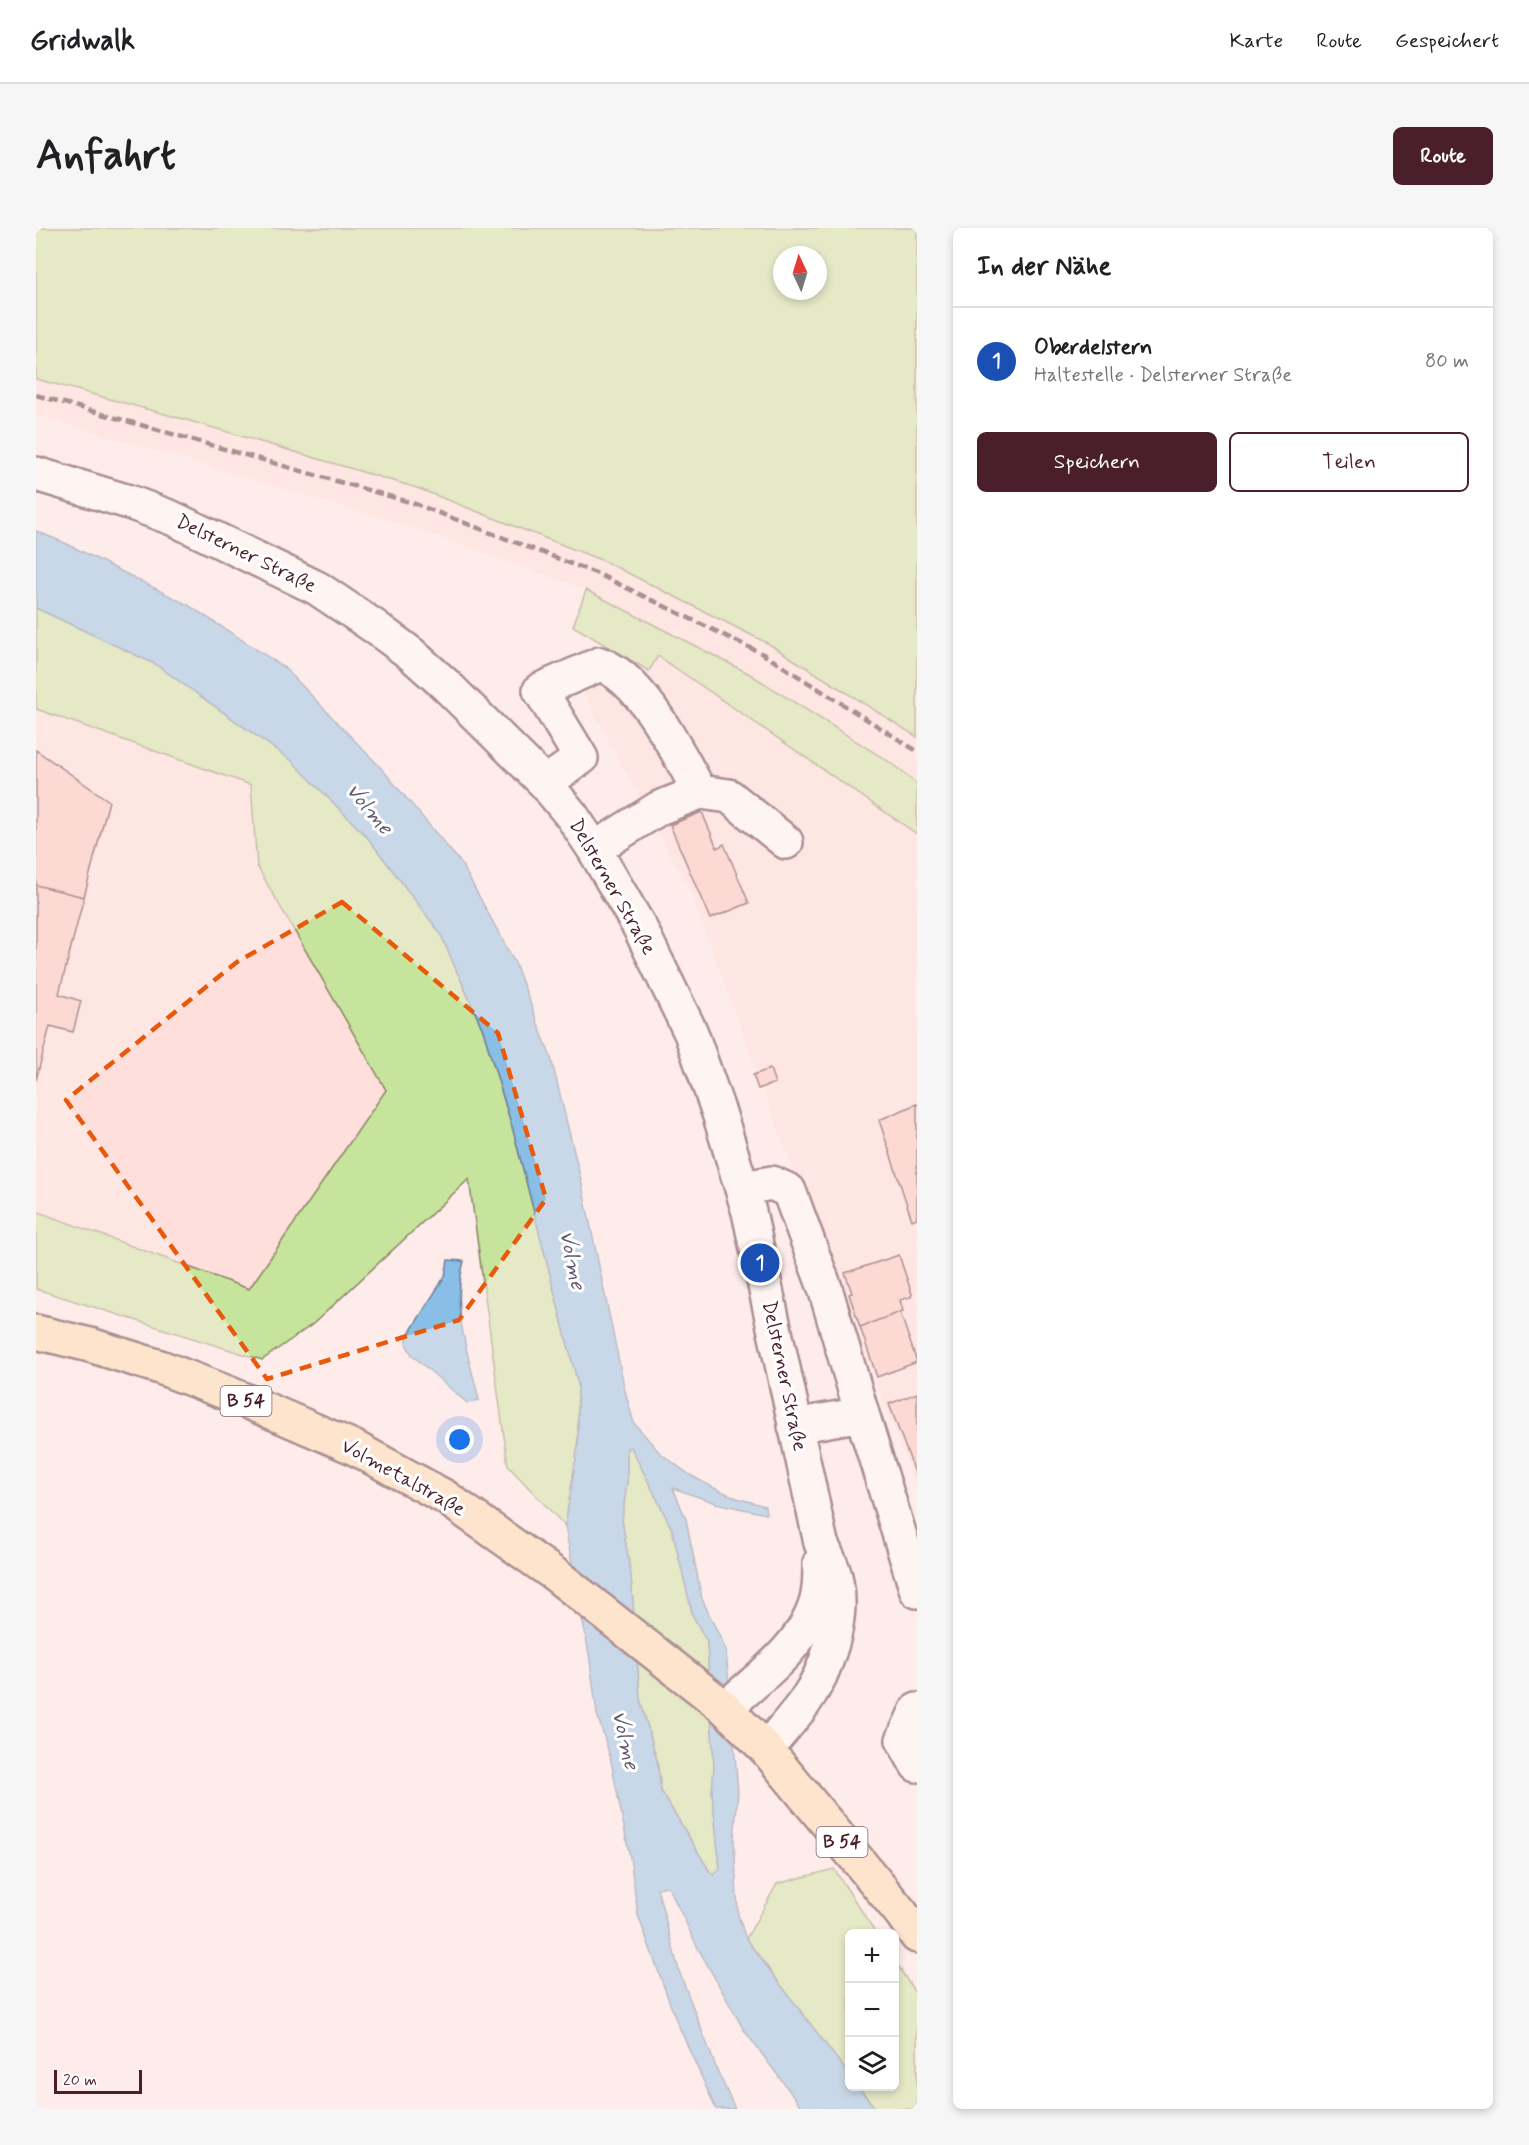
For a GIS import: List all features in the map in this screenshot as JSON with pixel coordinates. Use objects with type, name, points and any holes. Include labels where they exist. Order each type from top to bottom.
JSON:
[{"type":"main road","name":"Volmetalstraße","points":[[36,1332],[90,1345],[160,1367],[230,1394],[353,1447],[445,1497],[557,1576],[725,1708]]},
{"type":"main road","name":"B 54","points":[[725,1708],[766,1749],[902,1914],[917,1936]]},
{"type":"street","name":"Delsterner Straße","points":[[36,474],[129,502],[172,518],[317,588],[410,653],[447,686],[545,783],[572,816],[594,849],[640,928],[691,1033],[742,1188],[821,1543],[836,1579],[839,1601],[837,1621],[829,1652],[805,1701],[766,1749]]},
{"type":"street","points":[[545,783],[581,758],[540,690],[600,664],[612,668],[649,705],[700,792]]},
{"type":"street","points":[[594,849],[659,808],[700,792],[729,796],[786,842]]},
{"type":"street","points":[[742,1188],[772,1183],[789,1191],[825,1288],[917,1591]]},
{"type":"street","points":[[795,1426],[862,1414]]},
{"type":"street","name":"Delsterner Straße","points":[[725,1708],[780,1659],[798,1638],[813,1612],[818,1596],[821,1543]]},
{"type":"street","points":[[917,1710],[903,1740],[917,1765]]},
{"type":"highlighted area","points":[[342,902],[498,1033],[546,1199],[459,1320],[267,1379],[66,1100],[237,962]]},
{"type":"shaded area","points":[[36,379],[183,419],[417,488],[606,562],[769,644],[917,737],[917,784],[891,763],[748,673],[586,590],[410,527],[36,415]]},
{"type":"shaded area","points":[[606,646],[649,671],[658,656],[917,834],[917,1489],[784,1146],[692,896],[567,663]]},
{"type":"shaded area","points":[[36,709],[251,785],[257,866],[386,1090],[249,1289],[36,1211]]},
{"type":"green space","points":[[36,228],[917,228],[917,737],[769,644],[606,562],[417,488],[183,419],[36,379]]},
{"type":"green space","points":[[586,590],[748,673],[891,763],[917,784],[917,834],[658,656],[649,671],[573,626]]},
{"type":"green space","points":[[36,608],[155,664],[292,761],[368,838],[440,933],[483,1030],[513,1130],[578,1384],[578,1446],[565,1526],[508,1466],[469,1179],[313,1324],[262,1360],[36,1289],[36,1211],[249,1289],[386,1090],[257,866],[251,785],[36,709]]},
{"type":"green space","points":[[631,1447],[672,1529],[693,1616],[707,1642],[714,1767],[712,1793],[720,1868],[714,1875],[661,1791],[657,1761],[640,1699],[631,1576],[622,1520],[627,1481],[627,1448]]},
{"type":"green space","points":[[834,1869],[873,1929],[845,1929],[845,2070],[746,1939],[777,1884]]},
{"type":"green space","points":[[899,1967],[917,1996],[917,2109],[876,2109],[861,2091],[899,2091]]},
{"type":"water","name":"Volme","points":[[36,531],[65,543],[188,605],[285,668],[381,768],[461,863],[515,963],[551,1058],[581,1180],[625,1391],[634,1423],[660,1453],[690,1475],[737,1498],[765,1506],[766,1514],[716,1503],[673,1488],[686,1519],[702,1599],[726,1650],[738,1792],[734,1840],[738,1915],[746,1939],[845,2070],[845,2091],[861,2091],[876,2109],[803,2109],[744,2030],[699,1950],[668,1886],[657,1888],[679,1971],[717,2070],[735,2109],[716,2109],[676,2020],[638,1915],[630,1857],[610,1756],[597,1714],[589,1654],[565,1526],[578,1446],[578,1384],[513,1130],[483,1030],[440,933],[368,838],[292,761],[155,664],[36,608]],"holes":[[[631,1447],[672,1529],[693,1616],[707,1642],[714,1767],[712,1793],[720,1868],[714,1875],[661,1791],[657,1761],[640,1699],[631,1576],[622,1520],[627,1481],[627,1448]]]},
{"type":"water","points":[[448,1260],[464,1261],[460,1279],[460,1314],[479,1400],[467,1403],[412,1355],[406,1344],[408,1335],[445,1276]]},
{"type":"building","points":[[36,750],[109,801],[84,897],[36,885]]},
{"type":"building","points":[[702,812],[717,848],[724,844],[749,903],[710,919],[670,825]]},
{"type":"building","points":[[36,885],[84,897],[59,994],[81,1001],[73,1032],[50,1026],[36,1080]]},
{"type":"building","points":[[770,1069],[775,1083],[758,1089],[753,1075]]},
{"type":"building","points":[[917,1104],[917,1218],[912,1220],[879,1120]]},
{"type":"building","points":[[899,1255],[911,1297],[900,1300],[903,1311],[860,1327],[845,1273]]},
{"type":"building","points":[[900,1312],[917,1362],[877,1377],[860,1327]]},
{"type":"building","points":[[917,1393],[917,1478],[889,1404]]},
{"type":"railway","points":[[36,395],[413,503],[598,574],[763,654],[917,751]]},
{"type":"place","name":"Oberdelstern","points":[[760,1263]]}]
